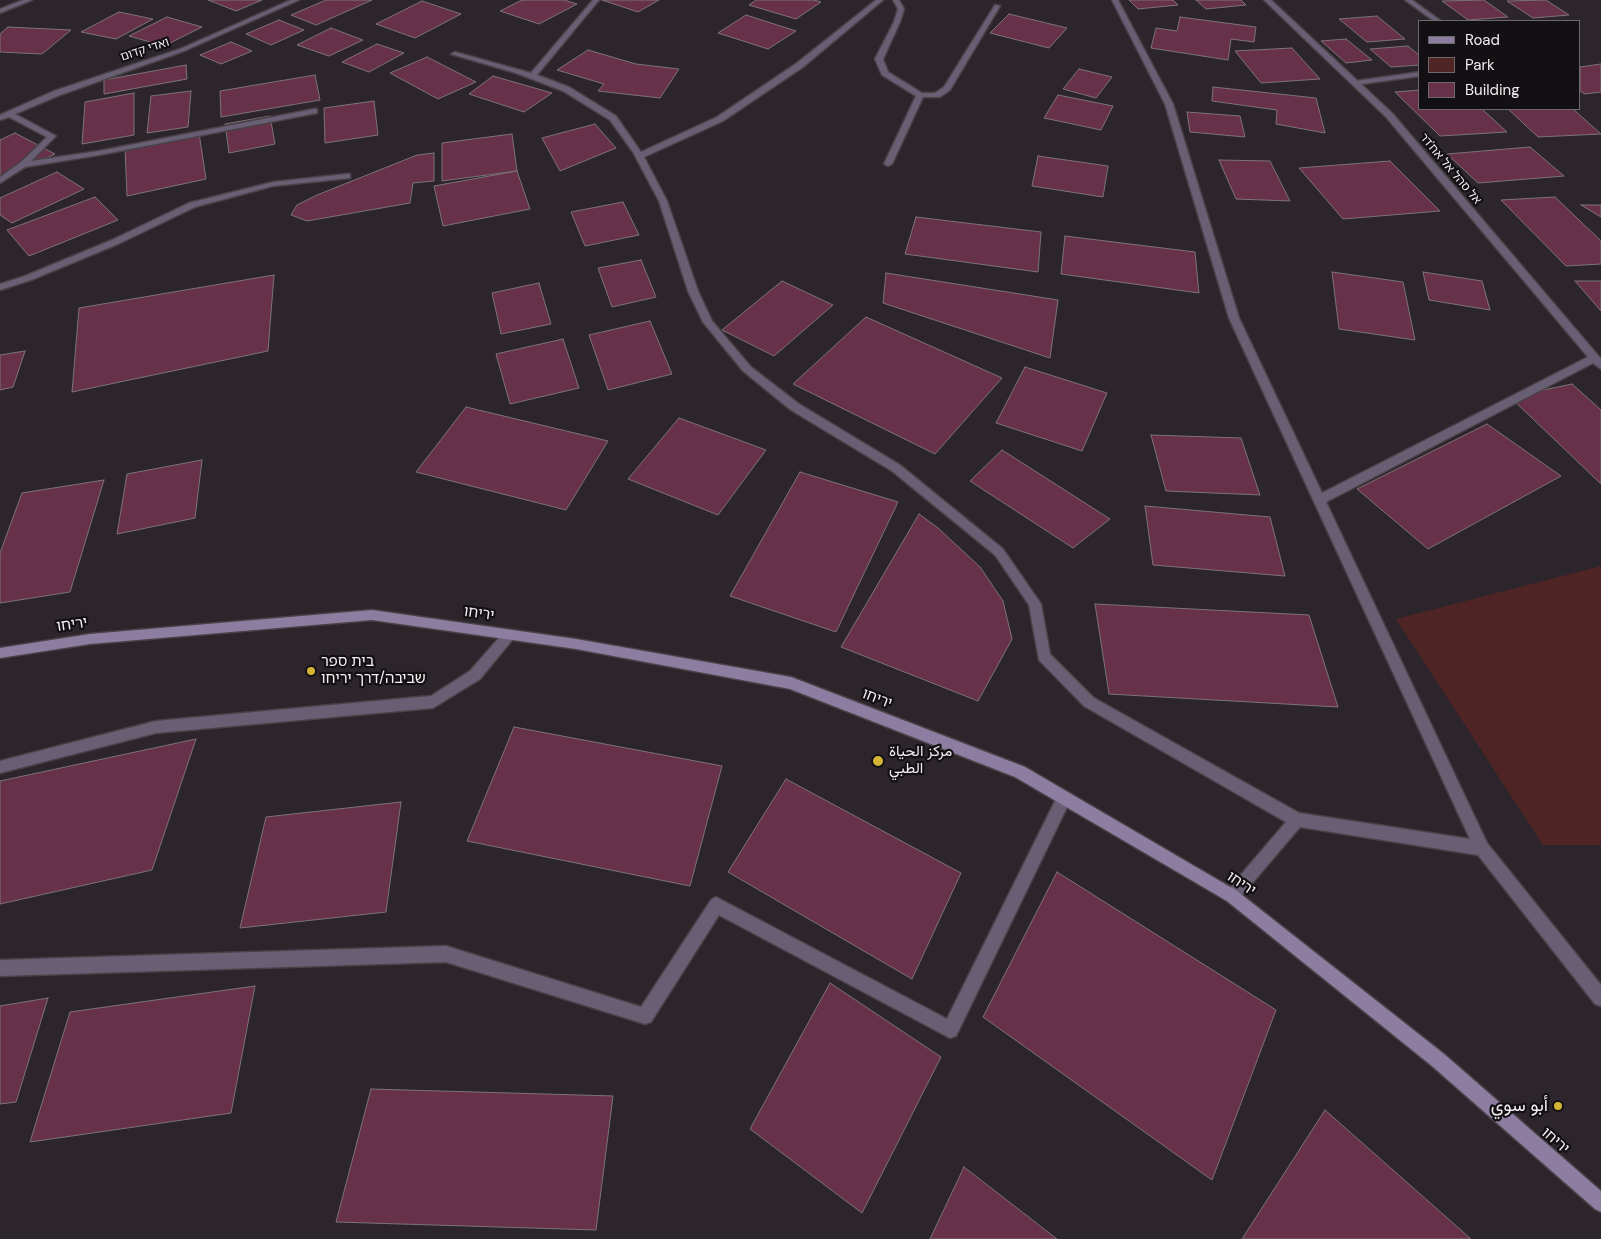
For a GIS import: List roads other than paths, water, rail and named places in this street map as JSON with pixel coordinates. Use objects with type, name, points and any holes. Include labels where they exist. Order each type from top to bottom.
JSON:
[{"type":"main road","name":"יריחו","points":[[0,653],[90,639],[372,615],[576,644],[791,683],[1020,772],[1232,896],[1438,1060],[1601,1203]]},
{"type":"street","points":[[0,11],[29,0]]},
{"type":"street","name":"ואדי קדום","points":[[0,118],[56,93],[182,50],[296,0]]},
{"type":"street","points":[[533,76],[596,0]]},
{"type":"street","points":[[639,156],[720,119],[800,65],[880,0]]},
{"type":"street","points":[[896,0],[901,9],[897,22],[879,58],[885,73],[920,95],[937,95],[947,88],[997,6]]},
{"type":"street","points":[[1114,0],[1169,104],[1234,318],[1482,848],[1601,998]]},
{"type":"street","name":"אל סהל אל אח'דר","points":[[1267,0],[1389,116],[1598,362]]},
{"type":"street","points":[[1408,0],[1437,20]]},
{"type":"street","points":[[456,54],[533,76],[566,89],[613,118],[639,156],[663,201],[694,290],[708,322],[747,369],[795,407],[896,468],[999,552],[1035,604],[1044,656],[1089,702],[1297,820],[1482,848]]},
{"type":"street","points":[[1355,83],[1418,74]]},
{"type":"street","points":[[888,164],[920,95]]},
{"type":"street","points":[[23,165],[99,153],[314,111]]},
{"type":"street","points":[[0,180],[23,165],[52,136],[9,114]]},
{"type":"street","points":[[0,286],[28,278],[115,242],[192,205],[273,184],[347,176]]},
{"type":"street","points":[[1319,500],[1598,362]]},
{"type":"street","points":[[0,767],[156,727],[432,702],[475,675],[509,635]]},
{"type":"street","points":[[0,968],[446,954],[645,1016],[716,905],[950,1030],[1064,798]]},
{"type":"street","points":[[1232,896],[1297,820]]},
{"type":"place","name":"בית ספר שביבה/דרך יריחו","points":[[311,671]]},
{"type":"place","name":"مركز الحياة الطبي","points":[[878,761]]},
{"type":"place","name":"أبو سوي","points":[[1558,1106]]}]
